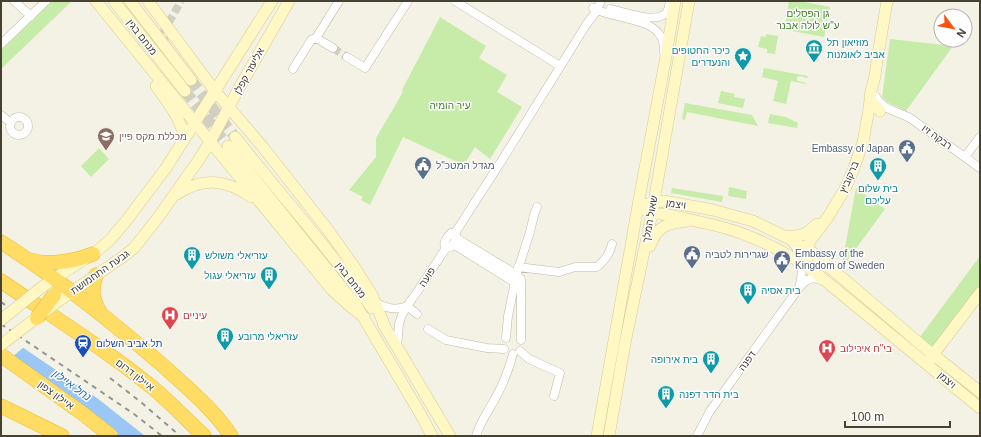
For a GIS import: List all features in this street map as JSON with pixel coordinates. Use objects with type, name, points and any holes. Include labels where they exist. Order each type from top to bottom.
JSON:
[{"type":"highway","points":[[1,242],[28,259],[72,291],[153,356],[211,411],[226,428],[230,436]]},
{"type":"highway","points":[[28,259],[41,262],[63,261],[82,258],[93,254]]},
{"type":"highway","points":[[96,275],[92,294],[95,304],[101,314]]},
{"type":"highway","points":[[37,318],[57,297],[54,278]]},
{"type":"highway","name":"איילון דרום","points":[[1,281],[108,354],[153,388],[204,436]]},
{"type":"highway","name":"איילון צפון","points":[[1,355],[86,416],[111,436]]},
{"type":"highway","points":[[1,406],[62,436]]},
{"type":"main road","points":[[96,1],[332,290],[364,317]]},
{"type":"main road","name":"מנחם בגין","points":[[114,1],[185,91]]},
{"type":"main road","name":"מנחם בגין","points":[[130,1],[191,80]]},
{"type":"main road","points":[[148,1],[215,91],[262,146],[328,230],[372,295],[386,329]]},
{"type":"main road","name":"אליעזר קפלן","points":[[195,123],[272,1]]},
{"type":"main road","name":"אליעזר קפלן","points":[[210,142],[290,1]]},
{"type":"main road","name":"שאול המלך","points":[[597,436],[675,1]]},
{"type":"main road","name":"שאול המלך","points":[[610,436],[625,343],[653,208],[689,1]]},
{"type":"main road","name":"ברקוביץ","points":[[802,255],[814,244],[833,219],[852,189],[868,144],[875,103],[874,80],[887,1]]},
{"type":"main road","points":[[106,13],[178,118],[184,140]]},
{"type":"main road","name":"ברקוביץ","points":[[802,255],[845,189],[863,142],[869,109],[875,103]]},
{"type":"main road","name":"גבעת התחמושת","points":[[1,320],[54,278],[93,254],[110,240],[166,168],[195,123]]},
{"type":"main road","name":"מנחם בגין","points":[[235,137],[355,285],[398,347],[448,432]]},
{"type":"main road","name":"גבעת התחמושת","points":[[57,297],[72,291],[134,248],[173,197],[210,142]]},
{"type":"main road","name":"מנחם בגין","points":[[228,146],[364,317],[428,434]]},
{"type":"main road","points":[[173,197],[189,187],[203,182],[210,182],[236,188],[264,206]]},
{"type":"main road","points":[[787,238],[810,231],[845,189]]},
{"type":"main road","name":"ויצמן","points":[[653,208],[664,201],[713,210],[753,221],[787,238],[816,273],[826,282],[930,359],[980,392]]},
{"type":"main road","name":"ויצמן","points":[[638,205],[653,208],[668,214],[715,226],[756,239],[792,257],[802,255]]},
{"type":"main road","points":[[640,271],[653,238],[657,233],[667,224],[693,221]]},
{"type":"main road","name":"ויצמן","points":[[802,255],[930,359],[980,408]]},
{"type":"main road","points":[[930,359],[980,293]]},
{"type":"main road","points":[[1,345],[37,318]]},
{"type":"main road","points":[[428,434],[437,428],[448,432]]},
{"type":"street","points":[[14,1],[31,16]]},
{"type":"street","points":[[1,44],[46,1]]},
{"type":"street","points":[[293,69],[311,40],[316,38],[339,1]]},
{"type":"street","points":[[347,57],[365,68],[408,1]]},
{"type":"street","points":[[455,1],[560,66]]},
{"type":"street","points":[[586,25],[607,11],[656,18],[667,12],[670,1]]},
{"type":"street","points":[[586,25],[597,5],[607,11],[651,26],[662,38],[665,62]]},
{"type":"street","name":"פועה","points":[[398,347],[399,324],[407,306],[452,241],[586,25]]},
{"type":"street","points":[[316,38],[332,48]]},
{"type":"street","name":"רבקה זיו","points":[[875,103],[879,103],[892,110]]},
{"type":"street","name":"רבקה זיו","points":[[875,103],[902,113],[980,168]]},
{"type":"street","points":[[1,115],[11,123]]},
{"type":"street","points":[[965,157],[980,137]]},
{"type":"street","points":[[537,207],[514,287],[508,316],[506,338],[503,343],[504,349],[508,353],[516,353],[560,373],[554,396]]},
{"type":"street","points":[[452,241],[517,276],[559,272],[575,267],[598,267],[608,255],[612,244]]},
{"type":"street","points":[[799,288],[802,255]]},
{"type":"street","points":[[476,436],[478,429],[496,396],[516,353],[522,346],[517,276]]},
{"type":"street","name":"דפנה","points":[[697,436],[710,411],[799,288],[808,279],[819,279],[826,282]]},
{"type":"street","points":[[375,302],[382,306],[392,308],[407,306],[417,314]]},
{"type":"street","points":[[428,329],[446,340],[487,348],[504,349]]},
{"type":"street","points":[[506,338],[514,335],[522,340]]},
{"type":"green space","points":[[50,1],[72,1],[1,69],[1,48]]},
{"type":"green space","name":"גן הפסלים ע\"ש לולה אבנר","points":[[789,1],[799,1],[830,7],[824,37],[787,30],[787,27],[785,26]]},
{"type":"green space","name":"עיר הומיה","points":[[440,17],[486,46],[479,58],[507,75],[497,92],[522,107],[490,159],[475,147],[464,165],[403,137],[370,205],[361,200],[363,197],[349,190],[376,157],[376,138],[403,92],[402,90]]},
{"type":"green space","points":[[766,34],[778,36],[775,54],[767,53],[767,49],[758,47],[761,36],[766,37]]},
{"type":"green space","points":[[890,39],[933,44],[933,48],[952,48],[906,111],[888,103],[882,97]]},
{"type":"green space","points":[[764,68],[808,76],[807,78],[800,76],[797,77],[798,81],[806,84],[791,81],[786,104],[773,101],[778,81],[762,77]]},
{"type":"green space","points":[[721,91],[735,94],[734,97],[745,99],[743,108],[718,103]]},
{"type":"green space","points":[[685,103],[752,115],[758,126],[687,112],[685,120],[682,119]]},
{"type":"green space","points":[[770,114],[786,117],[798,123],[797,128],[768,123]]},
{"type":"green space","points":[[99,148],[109,159],[91,177],[81,166]]},
{"type":"green space","points":[[729,187],[747,191],[746,199],[728,196]]},
{"type":"green space","points":[[672,188],[723,196],[722,202],[671,193]]},
{"type":"green space","points":[[856,188],[885,209],[841,269]]},
{"type":"green space","points":[[980,256],[980,293],[933,354],[917,341]]},
{"type":"water","name":"נחל איילון","points":[[1,331],[97,398],[145,436],[119,436],[1,348]]},
{"type":"pier","points":[[1,329],[25,346],[11,358],[1,350]]},
{"type":"tunnel","points":[[166,45],[163,35],[164,31],[181,1]]},
{"type":"tunnel","points":[[333,48],[347,57]]},
{"type":"tunnel","points":[[191,80],[235,137]]},
{"type":"tunnel","points":[[185,91],[228,146]]},
{"type":"railway","points":[[1,302],[8,307]]},
{"type":"railway","points":[[1,324],[134,414],[162,436]]},
{"type":"railway","points":[[110,378],[180,436]]},
{"type":"place","name":"מוזיאון תל אביב לאומנות","points":[[814,63]]},
{"type":"place","name":"כיכר החטופים והנעדרים","points":[[743,71]]},
{"type":"place","name":"מכללת מקס פיין","points":[[106,151]]},
{"type":"place","name":"Embassy of Japan","points":[[907,163]]},
{"type":"place","name":"מגדל המטכ\"ל","points":[[423,180]]},
{"type":"place","name":"בית שלום עליכם","points":[[878,181]]},
{"type":"place","name":"שגרירות לטביה","points":[[692,269]]},
{"type":"place","name":"עזריאלי משולש","points":[[192,270]]},
{"type":"place","name":"Embassy of the Kingdom of Sweden","points":[[782,274]]},
{"type":"place","name":"עזריאלי עגול","points":[[269,290]]},
{"type":"place","name":"בית אסיה","points":[[748,305]]},
{"type":"place","name":"עיניים","points":[[170,330]]},
{"type":"place","name":"עזריאלי מרובע","points":[[225,351]]},
{"type":"place","name":"תל אביב השלום","points":[[83,358]]},
{"type":"place","name":"בי\"ח איכילוב","points":[[827,363]]},
{"type":"place","name":"בית אירופה","points":[[711,374]]},
{"type":"place","name":"בית הדר דפנה","points":[[666,409]]}]
